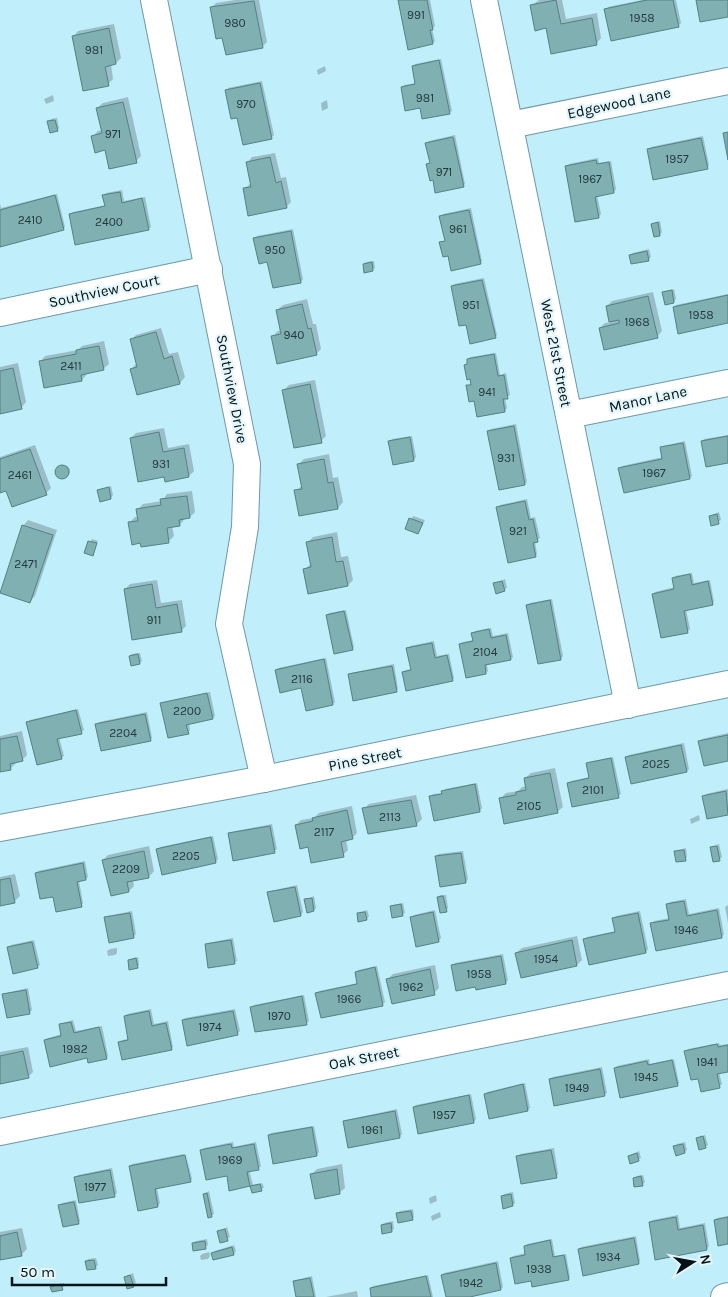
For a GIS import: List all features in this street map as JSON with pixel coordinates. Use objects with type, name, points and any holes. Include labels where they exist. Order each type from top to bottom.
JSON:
[{"type":"street","name":"Southview Drive","points":[[154,0],[247,464],[245,527],[229,624],[264,779]]},
{"type":"street","name":"West 21st Street","points":[[484,0],[628,705]]},
{"type":"street","name":"Edgewood Lane","points":[[510,125],[728,81]]},
{"type":"street","name":"Southview Court","points":[[0,313],[209,269]]},
{"type":"street","name":"Manor Lane","points":[[569,415],[728,383]]},
{"type":"street","name":"Pine Street","points":[[0,828],[264,779],[728,684]]},
{"type":"street","name":"Oak Street","points":[[0,1132],[728,985]]},
{"type":"building","points":[[398,0],[427,0],[433,30],[430,30],[433,44],[408,50]]},
{"type":"building","points":[[556,0],[561,24],[592,18],[597,45],[551,54],[546,28],[535,31],[530,5]]},
{"type":"building","points":[[647,0],[673,0],[679,27],[611,41],[604,9]]},
{"type":"building","points":[[696,0],[728,0],[728,17],[700,22]]},
{"type":"building","points":[[254,1],[263,48],[226,55],[222,38],[216,39],[210,7]]},
{"type":"building","points":[[109,28],[116,64],[105,67],[109,86],[83,91],[72,36]]},
{"type":"building","points":[[439,60],[450,114],[422,119],[420,108],[405,111],[401,87],[415,84],[412,66]]},
{"type":"building","points":[[260,83],[272,139],[243,145],[237,118],[231,119],[225,90]]},
{"type":"building","points":[[123,102],[137,163],[109,169],[105,150],[95,153],[91,136],[102,133],[96,108]]},
{"type":"building","points":[[55,120],[58,131],[50,133],[47,121]]},
{"type":"building","points":[[728,132],[728,160],[723,133]]},
{"type":"building","points":[[453,137],[464,187],[435,193],[433,180],[430,181],[426,164],[430,163],[425,143]]},
{"type":"building","points":[[701,138],[708,169],[653,180],[647,149]]},
{"type":"building","points":[[270,157],[276,183],[281,181],[287,208],[248,216],[243,188],[251,187],[246,162]]},
{"type":"building","points":[[596,160],[597,164],[609,162],[614,193],[595,197],[599,218],[575,222],[565,166]]},
{"type":"building","points":[[120,192],[122,203],[142,198],[149,230],[75,245],[69,214],[105,206],[102,195]]},
{"type":"building","points":[[55,195],[64,230],[0,247],[0,210]]},
{"type":"building","points":[[469,210],[481,264],[451,271],[448,256],[443,257],[439,242],[445,241],[439,216]]},
{"type":"building","points":[[658,222],[660,236],[654,237],[651,224]]},
{"type":"building","points":[[291,231],[301,283],[273,288],[267,262],[259,264],[253,238]]},
{"type":"building","points":[[647,251],[649,261],[631,264],[629,255]]},
{"type":"building","points":[[372,262],[373,271],[364,273],[363,264]]},
{"type":"building","points":[[482,280],[496,338],[470,344],[466,325],[459,326],[451,286]]},
{"type":"building","points":[[672,290],[674,303],[665,305],[662,292]]},
{"type":"building","points":[[728,295],[728,323],[678,334],[673,307]]},
{"type":"building","points":[[648,296],[658,338],[604,350],[599,328],[619,323],[619,320],[609,322],[606,306]]},
{"type":"building","points":[[302,304],[308,329],[311,328],[317,355],[277,364],[271,336],[281,334],[276,310]]},
{"type":"building","points":[[156,332],[164,359],[172,356],[180,384],[137,395],[130,369],[137,367],[130,339]]},
{"type":"building","points":[[99,346],[104,370],[81,375],[82,381],[44,388],[39,361],[76,354],[76,350]]},
{"type":"building","points":[[494,354],[498,376],[504,375],[508,399],[503,399],[505,412],[477,417],[474,401],[469,402],[466,385],[471,385],[470,379],[467,380],[464,365],[467,364],[467,359]]},
{"type":"building","points":[[13,368],[22,409],[0,414],[0,371]]},
{"type":"building","points":[[310,384],[322,443],[294,448],[282,390]]},
{"type":"building","points":[[514,426],[525,485],[499,490],[487,431]]},
{"type":"building","points":[[159,432],[163,452],[184,448],[189,477],[165,482],[164,477],[138,482],[130,438]]},
{"type":"building","points":[[728,436],[728,463],[706,467],[701,441]]},
{"type":"building","points":[[410,437],[414,461],[393,465],[388,441]]},
{"type":"building","points":[[683,443],[690,479],[624,493],[618,468],[662,459],[660,447]]},
{"type":"building","points":[[30,449],[47,495],[12,507],[6,491],[0,493],[0,459]]},
{"type":"building","points":[[324,459],[328,483],[333,482],[338,509],[299,516],[294,490],[302,489],[297,464]]},
{"type":"building","points":[[62,465],[67,467],[69,472],[67,477],[62,479],[57,477],[55,472],[57,467]]},
{"type":"building","points":[[109,487],[111,499],[100,502],[97,490]]},
{"type":"building","points":[[187,496],[190,518],[179,520],[180,526],[167,528],[169,543],[141,547],[140,543],[132,545],[128,522],[138,521],[136,509],[161,505],[160,499]]},
{"type":"building","points":[[525,501],[529,520],[533,519],[538,542],[533,543],[536,557],[508,563],[496,507]]},
{"type":"building","points":[[717,514],[719,524],[711,526],[709,516]]},
{"type":"building","points":[[409,518],[423,523],[418,534],[405,529]]},
{"type":"building","points":[[22,525],[53,535],[30,603],[0,593]]},
{"type":"building","points":[[332,537],[336,562],[343,561],[348,586],[308,594],[303,569],[311,567],[306,542]]},
{"type":"building","points":[[88,541],[97,543],[93,556],[84,553]]},
{"type":"building","points":[[690,574],[692,585],[708,581],[713,605],[684,611],[688,633],[661,638],[652,594],[674,589],[672,578]]},
{"type":"building","points":[[502,581],[505,591],[496,594],[493,583]]},
{"type":"building","points":[[152,584],[156,608],[177,604],[182,632],[132,640],[124,589]]},
{"type":"building","points":[[550,600],[561,660],[538,664],[526,605]]},
{"type":"building","points":[[344,611],[353,650],[334,654],[326,615]]},
{"type":"building","points":[[489,629],[491,638],[506,635],[511,660],[485,665],[486,674],[466,678],[459,644],[473,641],[471,633]]},
{"type":"building","points":[[432,643],[435,658],[447,655],[453,681],[406,691],[402,672],[411,670],[406,648]]},
{"type":"building","points":[[138,654],[140,664],[131,666],[129,656]]},
{"type":"building","points":[[324,659],[333,705],[306,711],[301,688],[280,693],[275,670]]},
{"type":"building","points":[[392,666],[397,692],[353,701],[348,674]]},
{"type":"building","points":[[207,693],[213,719],[186,725],[189,734],[168,738],[160,703]]},
{"type":"building","points":[[76,710],[82,734],[57,739],[62,759],[37,765],[26,722]]},
{"type":"building","points":[[145,714],[151,741],[101,751],[95,724]]},
{"type":"building","points":[[728,735],[728,761],[704,766],[698,741]]},
{"type":"building","points":[[17,736],[23,761],[10,764],[11,770],[0,772],[0,739]]},
{"type":"building","points":[[681,745],[687,772],[631,784],[625,757]]},
{"type":"building","points":[[611,758],[619,798],[572,807],[567,783],[589,778],[586,763]]},
{"type":"building","points":[[550,773],[558,813],[504,824],[499,798],[516,795],[516,792],[526,790],[524,778]]},
{"type":"building","points":[[475,784],[480,812],[434,821],[429,796],[442,794],[441,791]]},
{"type":"building","points":[[726,791],[728,815],[707,819],[702,796]]},
{"type":"building","points":[[411,800],[417,826],[368,834],[362,808]]},
{"type":"building","points":[[347,810],[353,839],[341,842],[344,857],[311,863],[308,847],[300,849],[295,825],[313,821],[312,818]]},
{"type":"building","points":[[270,826],[275,853],[233,861],[228,833]]},
{"type":"building","points":[[211,837],[216,863],[162,875],[156,849]]},
{"type":"building","points":[[717,846],[720,861],[713,862],[710,847]]},
{"type":"building","points":[[684,850],[686,861],[676,862],[674,851]]},
{"type":"building","points":[[144,851],[149,878],[127,882],[129,892],[111,896],[102,860]]},
{"type":"building","points":[[461,853],[466,883],[440,887],[435,856]]},
{"type":"building","points":[[83,863],[86,880],[77,882],[82,907],[56,912],[53,897],[40,899],[35,873]]},
{"type":"building","points":[[10,878],[15,903],[0,906],[0,880]]},
{"type":"building","points":[[295,887],[301,916],[274,922],[267,892]]},
{"type":"building","points":[[443,896],[447,912],[440,913],[437,897]]},
{"type":"building","points":[[312,898],[314,911],[307,913],[304,899]]},
{"type":"building","points":[[684,901],[687,916],[717,910],[722,938],[656,951],[650,923],[669,920],[666,904]]},
{"type":"building","points":[[401,904],[403,916],[392,918],[390,906]]},
{"type":"building","points":[[365,912],[367,920],[358,922],[357,913]]},
{"type":"building","points":[[433,912],[439,942],[416,947],[410,917]]},
{"type":"building","points":[[130,913],[134,938],[109,943],[104,917]]},
{"type":"building","points":[[638,913],[646,953],[589,965],[583,939],[615,932],[612,918]]},
{"type":"building","points":[[231,940],[235,964],[208,968],[205,944]]},
{"type":"building","points":[[572,940],[577,966],[521,978],[515,953]]},
{"type":"building","points":[[32,942],[38,968],[13,974],[7,947]]},
{"type":"building","points":[[501,956],[506,984],[476,990],[475,987],[456,991],[451,965]]},
{"type":"building","points":[[136,958],[138,968],[129,970],[128,960]]},
{"type":"building","points":[[375,967],[383,1006],[321,1018],[315,993],[357,984],[355,972]]},
{"type":"building","points":[[430,969],[435,995],[392,1004],[386,979]]},
{"type":"building","points":[[26,990],[30,1014],[7,1018],[2,994]]},
{"type":"building","points":[[302,996],[307,1025],[255,1032],[250,1007]]},
{"type":"building","points":[[149,1011],[152,1026],[166,1023],[172,1050],[122,1060],[118,1042],[128,1040],[124,1016]]},
{"type":"building","points":[[233,1011],[238,1035],[187,1046],[182,1020]]},
{"type":"building","points":[[71,1022],[74,1033],[99,1027],[107,1059],[88,1063],[87,1058],[50,1067],[44,1040],[61,1036],[59,1024]]},
{"type":"building","points":[[717,1044],[718,1047],[728,1045],[728,1072],[717,1074],[720,1088],[701,1092],[698,1079],[691,1080],[684,1051]]},
{"type":"building","points":[[23,1051],[29,1078],[0,1084],[0,1056]]},
{"type":"building","points":[[672,1060],[678,1086],[620,1098],[614,1068],[647,1061],[648,1065]]},
{"type":"building","points":[[600,1069],[605,1096],[554,1106],[549,1079]]},
{"type":"building","points":[[523,1084],[528,1111],[489,1119],[484,1094]]},
{"type":"building","points":[[469,1095],[474,1123],[418,1134],[413,1107]]},
{"type":"building","points":[[395,1111],[400,1138],[348,1148],[343,1121]]},
{"type":"building","points":[[312,1127],[317,1156],[273,1164],[268,1135]]},
{"type":"building","points":[[703,1136],[706,1148],[699,1150],[696,1138]]},
{"type":"building","points":[[231,1144],[232,1148],[254,1144],[259,1170],[247,1172],[250,1186],[229,1191],[227,1176],[206,1180],[200,1150]]},
{"type":"building","points":[[683,1144],[685,1153],[676,1156],[673,1146]]},
{"type":"building","points":[[551,1150],[557,1178],[521,1184],[516,1156]]},
{"type":"building","points":[[637,1153],[639,1161],[630,1164],[628,1156]]},
{"type":"building","points":[[185,1155],[191,1182],[155,1189],[158,1207],[138,1211],[129,1166]]},
{"type":"building","points":[[337,1169],[340,1194],[315,1199],[310,1174]]},
{"type":"building","points":[[110,1170],[115,1197],[79,1203],[74,1177]]},
{"type":"building","points":[[641,1176],[643,1186],[634,1187],[633,1178]]},
{"type":"building","points":[[260,1184],[262,1191],[252,1193],[250,1186]]},
{"type":"building","points":[[207,1193],[212,1217],[208,1218],[203,1194]]},
{"type":"building","points":[[511,1194],[513,1206],[503,1209],[501,1196]]},
{"type":"building","points":[[74,1202],[79,1224],[63,1227],[58,1205]]},
{"type":"building","points":[[411,1211],[413,1220],[398,1223],[396,1213]]},
{"type":"building","points":[[676,1217],[678,1230],[703,1225],[707,1250],[655,1260],[649,1222]]},
{"type":"building","points":[[728,1217],[728,1244],[718,1246],[714,1220]]},
{"type":"building","points":[[391,1223],[392,1232],[382,1234],[381,1225]]},
{"type":"building","points":[[225,1229],[228,1241],[220,1243],[217,1231]]},
{"type":"building","points":[[17,1232],[22,1256],[0,1260],[0,1236]]},
{"type":"building","points":[[634,1238],[639,1264],[583,1276],[578,1249]]},
{"type":"building","points":[[550,1240],[553,1257],[564,1255],[569,1280],[532,1287],[531,1281],[515,1284],[510,1258],[525,1255],[524,1246]]},
{"type":"building","points":[[205,1241],[206,1249],[193,1251],[192,1243]]},
{"type":"building","points":[[232,1247],[234,1255],[213,1260],[211,1253]]},
{"type":"building","points":[[94,1260],[96,1269],[87,1270],[85,1261]]},
{"type":"building","points":[[496,1263],[501,1290],[470,1297],[446,1297],[441,1275]]},
{"type":"building","points":[[130,1275],[134,1287],[127,1289],[124,1277]]},
{"type":"building","points":[[426,1276],[431,1297],[371,1297],[370,1288]]},
{"type":"building","points":[[310,1278],[314,1297],[296,1297],[293,1281]]},
{"type":"building","points":[[61,1284],[63,1290],[52,1292],[50,1287]]}]
